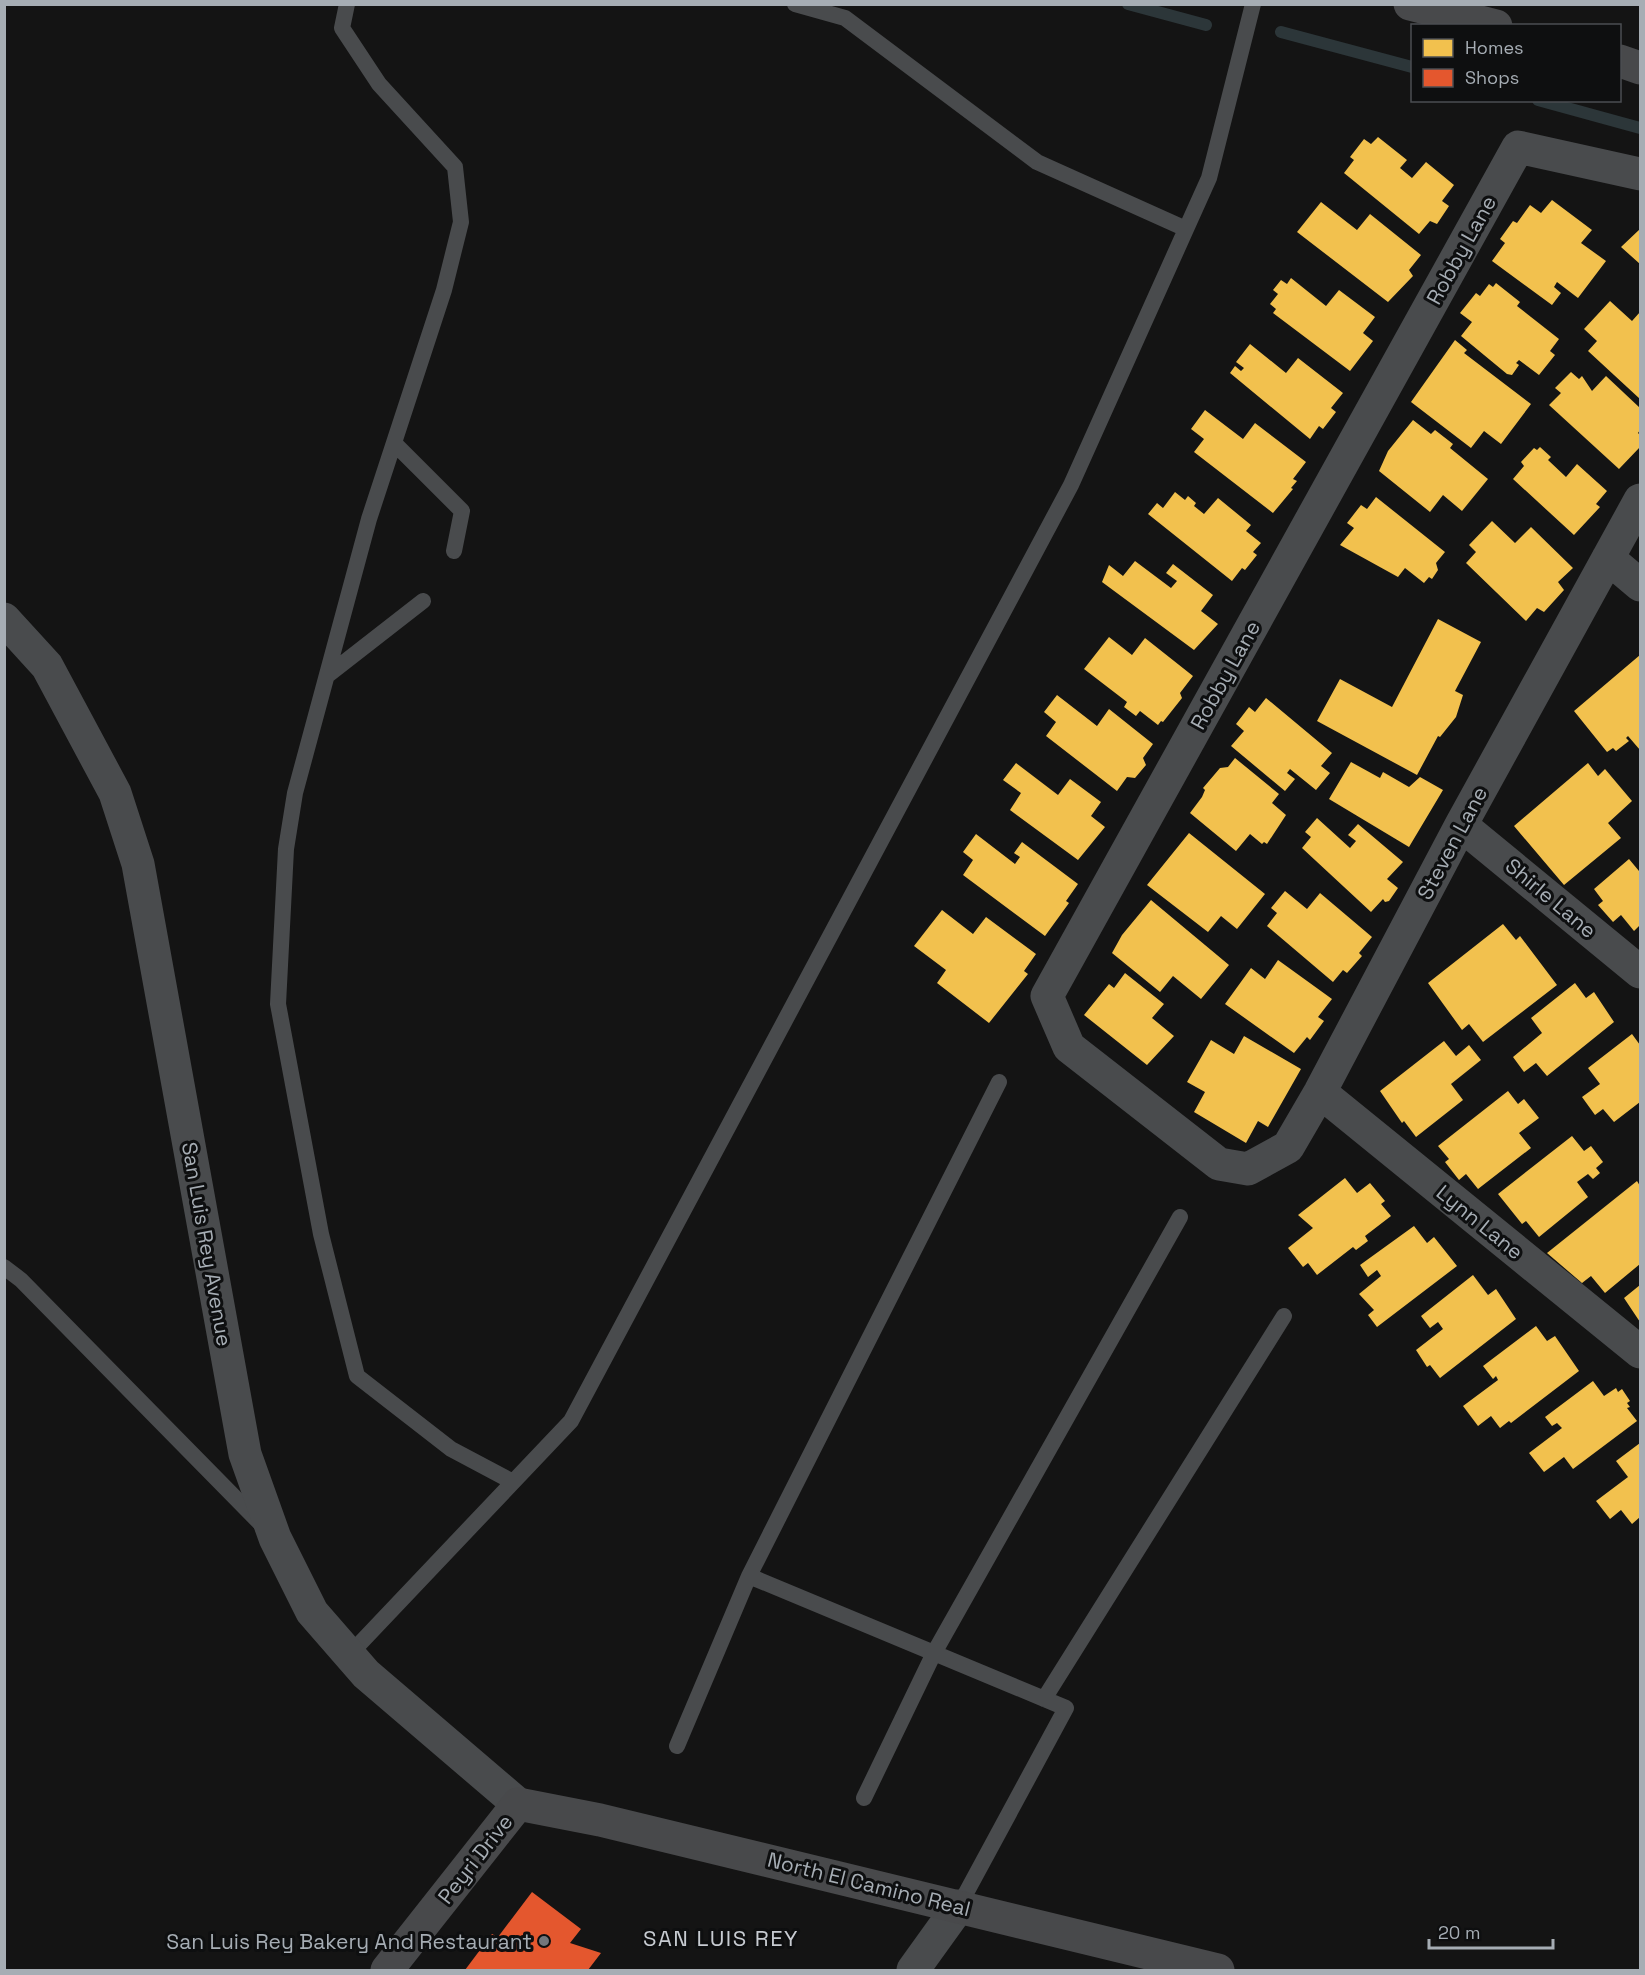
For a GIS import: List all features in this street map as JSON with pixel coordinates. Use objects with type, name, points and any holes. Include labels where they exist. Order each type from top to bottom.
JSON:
[{"type":"street","points":[[1410,4],[1488,24]]},
{"type":"street","points":[[1621,61],[1641,68]]},
{"type":"street","name":"Robby Lane","points":[[1248,1169],[1219,1164],[1069,1047],[1047,996],[1518,147],[1641,174]]},
{"type":"street","name":"Steven Lane","points":[[1248,1169],[1288,1147],[1320,1092],[1461,825],[1641,500]]},
{"type":"street","points":[[1608,558],[1641,585]]},
{"type":"street","name":"San Luis Rey Avenue","points":[[4,618],[47,666],[115,793],[138,864],[244,1455],[275,1538],[312,1612],[366,1674],[518,1804]]},
{"type":"street","name":"Shirle Lane","points":[[1461,825],[1641,972]]},
{"type":"street","name":"Lynn Lane","points":[[1320,1092],[1641,1352]]},
{"type":"street","name":"North El Camino Real","points":[[518,1804],[600,1820],[1218,1971]]},
{"type":"street","name":"Peyri Drive","points":[[387,1971],[518,1804]]},
{"type":"street","points":[[913,1971],[959,1906]]},
{"type":"lane","points":[[347,4],[342,28],[354,47],[379,84],[455,167],[461,222],[444,290],[369,519],[295,793],[286,849],[278,1004],[321,1234],[357,1376],[451,1449],[513,1482]]},
{"type":"lane","points":[[795,4],[845,18],[1037,162],[1186,229]]},
{"type":"lane","points":[[350,1655],[571,1421],[1071,485],[1209,178],[1253,4]]},
{"type":"lane","points":[[394,443],[462,510],[454,551]]},
{"type":"lane","points":[[328,675],[423,601]]},
{"type":"lane","points":[[677,1746],[749,1576],[999,1082]]},
{"type":"lane","points":[[864,1798],[934,1653],[1180,1217]]},
{"type":"lane","points":[[4,1267],[21,1280],[275,1538]]},
{"type":"lane","points":[[1044,1699],[1284,1316]]},
{"type":"lane","points":[[749,1576],[1066,1708],[959,1906]]},
{"type":"building: Homes","points":[[1378,137],[1407,160],[1400,168],[1412,178],[1426,162],[1454,185],[1442,201],[1449,206],[1437,224],[1430,221],[1419,234],[1344,173],[1354,160],[1350,157],[1364,139],[1371,144]]},
{"type":"building: Homes","points":[[1552,200],[1592,230],[1581,243],[1606,261],[1578,298],[1557,282],[1554,287],[1561,293],[1552,305],[1492,261],[1505,243],[1500,239],[1513,221],[1517,223],[1530,205],[1541,213]]},
{"type":"building: Homes","points":[[1321,202],[1357,230],[1370,214],[1421,255],[1409,270],[1413,276],[1388,302],[1297,232]]},
{"type":"building: Homes","points":[[1640,229],[1640,264],[1621,247]]},
{"type":"building: Homes","points":[[1291,278],[1326,306],[1339,290],[1375,317],[1363,333],[1373,341],[1350,371],[1273,313],[1276,309],[1270,304],[1278,294],[1273,290],[1281,280],[1287,284]]},
{"type":"building: Homes","points":[[1496,283],[1520,302],[1517,306],[1559,339],[1550,351],[1555,355],[1539,375],[1519,360],[1516,363],[1519,365],[1512,375],[1507,374],[1461,336],[1472,322],[1460,313],[1476,293],[1480,296],[1489,284],[1493,287]]},
{"type":"building: Homes","points":[[1610,301],[1632,321],[1640,312],[1640,399],[1588,351],[1597,341],[1584,329]]},
{"type":"building: Homes","points":[[1455,340],[1467,350],[1464,353],[1531,404],[1501,444],[1484,431],[1471,448],[1411,402]]},
{"type":"building: Homes","points":[[1250,344],[1286,373],[1298,358],[1343,393],[1331,408],[1336,412],[1323,429],[1319,426],[1310,439],[1230,373],[1235,366],[1241,371],[1244,368],[1236,362]]},
{"type":"building: Homes","points":[[1571,372],[1579,379],[1582,376],[1592,391],[1606,376],[1640,408],[1638,433],[1640,447],[1619,469],[1549,405],[1561,393],[1555,388]]},
{"type":"building: Homes","points":[[1205,410],[1243,439],[1255,423],[1306,462],[1293,479],[1297,481],[1291,488],[1293,489],[1273,513],[1194,452],[1204,439],[1191,429]]},
{"type":"building: Homes","points":[[1413,420],[1431,434],[1435,430],[1453,444],[1450,448],[1488,479],[1462,511],[1443,495],[1430,512],[1379,471],[1388,451]]},
{"type":"building: Homes","points":[[1540,447],[1551,457],[1548,460],[1566,477],[1577,464],[1607,491],[1596,504],[1600,507],[1574,535],[1513,479],[1524,466],[1521,462],[1534,448],[1537,450]]},
{"type":"building: Homes","points":[[1175,492],[1185,500],[1188,496],[1196,503],[1194,506],[1204,514],[1218,498],[1251,525],[1246,531],[1261,543],[1253,552],[1257,555],[1245,570],[1242,568],[1232,581],[1148,514],[1157,503],[1163,508]]},
{"type":"building: Homes","points":[[1376,497],[1445,552],[1436,563],[1438,570],[1432,579],[1429,577],[1424,583],[1405,568],[1398,577],[1340,545],[1354,528],[1347,523],[1361,505],[1367,509]]},
{"type":"building: Homes","points":[[1492,521],[1515,543],[1531,527],[1573,568],[1558,582],[1564,590],[1544,612],[1537,608],[1526,621],[1466,563],[1476,552],[1469,545]]},
{"type":"building: Homes","points":[[1135,561],[1171,588],[1177,581],[1166,573],[1173,564],[1213,595],[1201,611],[1218,624],[1194,650],[1102,582],[1109,565],[1123,576]]},
{"type":"building: Homes","points":[[1438,619],[1481,642],[1455,691],[1463,695],[1456,717],[1440,737],[1438,736],[1417,775],[1317,721],[1340,679],[1392,707]]},
{"type":"building: Homes","points":[[1109,637],[1132,655],[1145,638],[1193,676],[1180,693],[1182,698],[1158,725],[1140,711],[1136,716],[1124,707],[1127,702],[1084,669]]},
{"type":"building: Homes","points":[[1640,655],[1640,750],[1628,736],[1626,738],[1629,741],[1616,751],[1613,748],[1607,752],[1574,711]]},
{"type":"building: Homes","points":[[1057,695],[1097,726],[1109,709],[1153,744],[1143,758],[1146,765],[1135,778],[1127,777],[1117,791],[1046,736],[1056,722],[1044,712]]},
{"type":"building: Homes","points":[[1266,698],[1332,753],[1321,766],[1330,773],[1316,790],[1290,769],[1287,773],[1295,779],[1285,791],[1231,746],[1244,731],[1236,724],[1249,707],[1255,712]]},
{"type":"building: Homes","points":[[1235,758],[1279,794],[1272,803],[1286,815],[1267,844],[1264,842],[1262,844],[1250,834],[1236,851],[1190,813],[1202,797],[1205,790],[1203,788],[1220,768],[1228,767]]},
{"type":"building: Homes","points":[[1351,762],[1380,778],[1383,772],[1409,787],[1420,777],[1443,790],[1409,847],[1329,799]]},
{"type":"building: Homes","points":[[1016,763],[1058,795],[1070,779],[1101,802],[1091,816],[1105,827],[1078,860],[1010,810],[1021,793],[1003,780]]},
{"type":"building: Homes","points":[[1588,763],[1598,776],[1605,769],[1632,801],[1608,823],[1621,838],[1564,885],[1514,826]]},
{"type":"building: Homes","points":[[1317,818],[1350,848],[1356,841],[1348,835],[1358,824],[1403,862],[1387,879],[1398,888],[1389,901],[1385,902],[1383,899],[1371,912],[1302,848],[1311,837],[1305,832]]},
{"type":"building: Homes","points":[[1189,833],[1265,894],[1237,929],[1221,916],[1208,932],[1147,885]]},
{"type":"building: Homes","points":[[976,834],[1015,864],[1020,857],[1014,853],[1022,842],[1078,884],[1066,901],[1069,903],[1045,936],[963,875],[973,860],[963,852]]},
{"type":"building: Homes","points":[[1629,859],[1639,871],[1640,869],[1640,925],[1634,931],[1621,915],[1613,922],[1598,905],[1603,901],[1594,889]]},
{"type":"building: Homes","points":[[1285,891],[1307,909],[1320,893],[1372,937],[1359,953],[1362,956],[1347,973],[1343,970],[1333,982],[1267,926],[1277,913],[1271,908]]},
{"type":"building: Homes","points":[[1151,900],[1229,965],[1201,999],[1173,976],[1160,992],[1112,953],[1122,935]]},
{"type":"building: Homes","points":[[942,910],[973,934],[986,917],[1036,954],[1024,971],[1028,974],[989,1023],[937,983],[946,970],[914,946]]},
{"type":"building: Homes","points":[[1503,924],[1516,940],[1520,936],[1557,985],[1483,1042],[1469,1024],[1462,1030],[1428,983]]},
{"type":"building: Homes","points":[[1278,960],[1332,999],[1318,1017],[1324,1021],[1310,1040],[1307,1037],[1294,1053],[1225,1004],[1251,968],[1265,979]]},
{"type":"building: Homes","points":[[1125,973],[1164,1004],[1152,1018],[1174,1036],[1147,1065],[1084,1015],[1109,984],[1114,988]]},
{"type":"building: Homes","points":[[1575,983],[1586,998],[1594,992],[1614,1022],[1547,1076],[1536,1063],[1524,1072],[1513,1057],[1542,1033],[1531,1018]]},
{"type":"building: Homes","points":[[1632,1034],[1640,1045],[1640,1102],[1614,1122],[1603,1109],[1595,1115],[1582,1097],[1600,1084],[1588,1068]]},
{"type":"building: Homes","points":[[1244,1036],[1301,1069],[1268,1127],[1258,1121],[1246,1143],[1194,1112],[1205,1092],[1187,1082],[1211,1040],[1234,1054]]},
{"type":"building: Homes","points":[[1444,1041],[1456,1056],[1469,1045],[1481,1060],[1451,1084],[1463,1100],[1416,1137],[1404,1121],[1402,1123],[1380,1091]]},
{"type":"building: Homes","points":[[1508,1091],[1518,1104],[1524,1099],[1539,1118],[1519,1133],[1531,1148],[1478,1189],[1466,1174],[1459,1180],[1445,1162],[1449,1159],[1438,1146]]},
{"type":"building: Homes","points":[[1572,1136],[1584,1151],[1591,1146],[1603,1162],[1596,1168],[1600,1173],[1593,1179],[1588,1174],[1577,1182],[1588,1197],[1539,1237],[1526,1221],[1522,1224],[1498,1194]]},
{"type":"building: Homes","points":[[1345,1178],[1357,1193],[1370,1183],[1385,1201],[1381,1204],[1391,1216],[1365,1236],[1368,1241],[1356,1250],[1353,1247],[1317,1275],[1308,1263],[1303,1267],[1288,1248],[1313,1228],[1298,1215]]},
{"type":"building: Homes","points":[[1637,1181],[1640,1186],[1640,1264],[1605,1293],[1591,1276],[1582,1283],[1547,1253]]},
{"type":"building: Homes","points":[[1414,1226],[1427,1243],[1434,1237],[1457,1266],[1377,1327],[1368,1315],[1374,1310],[1359,1294],[1381,1276],[1377,1270],[1368,1277],[1360,1265]]},
{"type":"building: Homes","points":[[1473,1275],[1488,1295],[1496,1289],[1516,1319],[1440,1378],[1430,1365],[1427,1367],[1416,1350],[1443,1329],[1438,1322],[1430,1328],[1421,1316]]},
{"type":"building: Homes","points":[[1640,1285],[1640,1322],[1624,1298]]},
{"type":"building: Homes","points":[[1536,1326],[1547,1341],[1555,1336],[1579,1371],[1511,1423],[1509,1421],[1500,1428],[1491,1416],[1478,1426],[1463,1406],[1498,1380],[1496,1376],[1493,1379],[1483,1366]]},
{"type":"building: Homes","points":[[1593,1381],[1604,1396],[1616,1388],[1618,1392],[1622,1389],[1630,1401],[1627,1403],[1630,1407],[1627,1408],[1637,1421],[1573,1469],[1564,1457],[1544,1472],[1529,1453],[1562,1428],[1557,1423],[1552,1426],[1545,1417]]},
{"type":"building: Homes","points":[[1640,1443],[1640,1517],[1632,1524],[1621,1510],[1610,1519],[1596,1501],[1628,1477],[1616,1461]]},
{"type":"building: Shops","points":[[532,1892],[581,1929],[570,1943],[601,1953],[588,1970],[465,1970],[492,1934],[498,1937]]},
{"type":"waterway","points":[[1128,4],[1206,25]]},
{"type":"waterway","points":[[1281,32],[1411,67]]},
{"type":"waterway","points":[[1545,102],[1640,128]]},
{"type":"place","name":"San Luis Rey Bakery And Restaurant","points":[[544,1941]]},
{"type":"district","name":"SAN LUIS REY","points":[[721,1938]]}]
